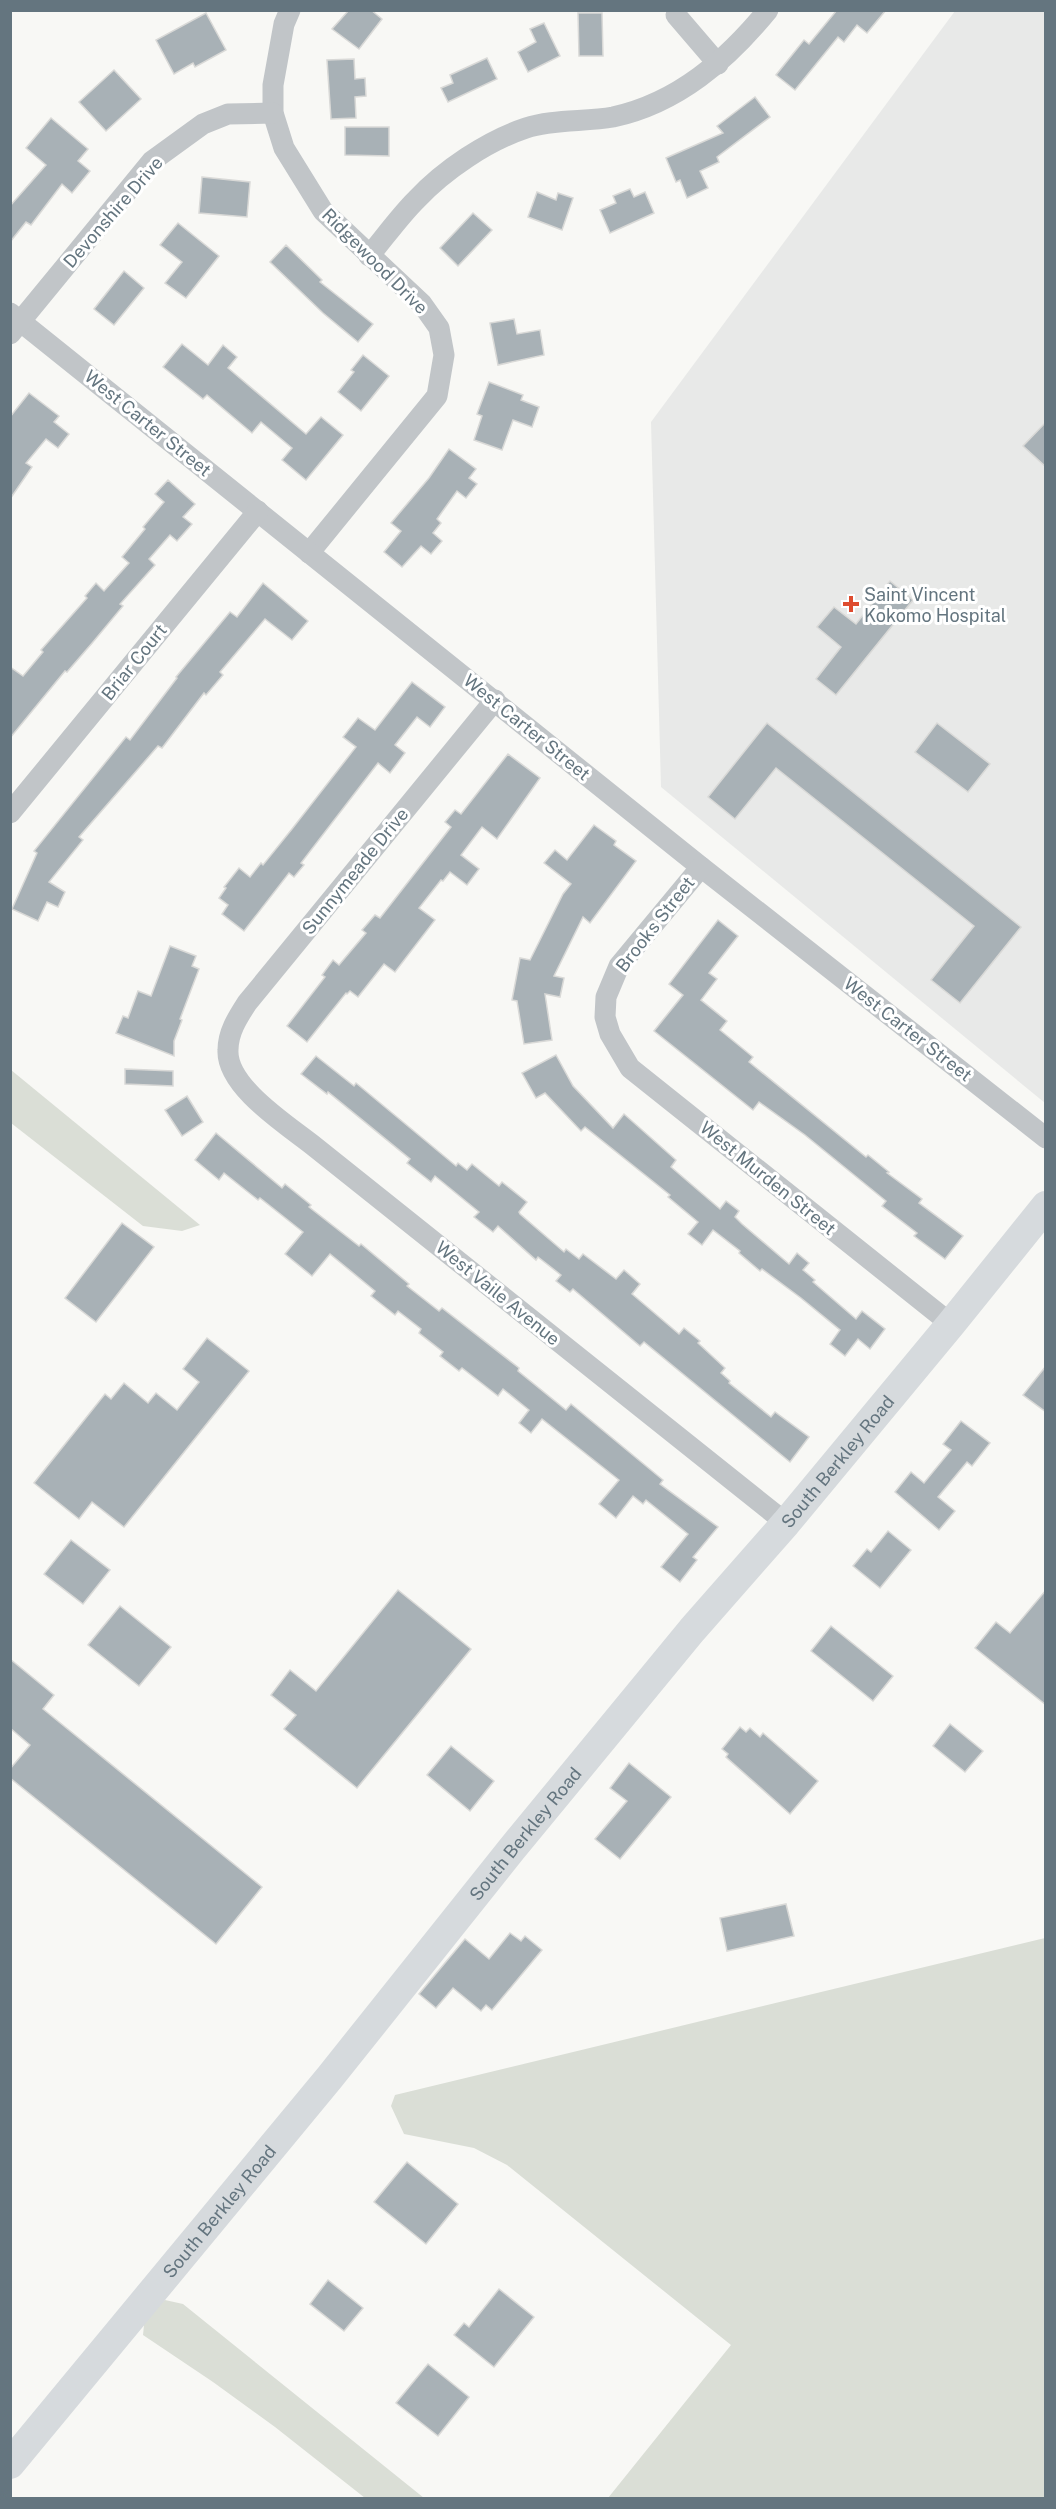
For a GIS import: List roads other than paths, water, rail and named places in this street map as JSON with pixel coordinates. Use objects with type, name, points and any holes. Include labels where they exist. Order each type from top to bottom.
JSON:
[{"type":"street","points":[[273,113],[273,85],[284,24],[290,10]]},
{"type":"street","points":[[369,256],[417,199],[468,155],[527,127],[613,117],[648,106],[683,89],[718,64],[745,38],[768,10]]},
{"type":"street","points":[[676,15],[718,64]]},
{"type":"street","name":"Ridgewood Drive","points":[[273,113],[284,148],[323,211],[422,304],[439,328],[444,355],[443,372],[437,396],[427,411],[309,553]]},
{"type":"street","name":"Devonshire Drive","points":[[14,322],[152,161],[203,124],[220,117],[228,114],[273,113]]},
{"type":"street","name":"West Carter Street","points":[[14,322],[258,511],[701,867],[1046,1138]]},
{"type":"street","name":"Briar Court","points":[[10,813],[258,511]]},
{"type":"street","name":"Sunnymeade Drive","points":[[228,1050],[235,1022],[247,1003],[495,700]]},
{"type":"street","name":"Brooks Street","points":[[605,1017],[606,997],[619,966],[701,867]]},
{"type":"street","name":"West Murden Street","points":[[605,1017],[609,1034],[630,1068],[951,1324]]},
{"type":"street","name":"West Vaile Avenue","points":[[228,1050],[232,1070],[243,1088],[786,1522]]},
{"type":"street","name":"South Berkley Road","points":[[10,2464],[336,2071],[670,1657],[786,1522],[1046,1206]]},
{"type":"place","name":"Saint Vincent Kokomo Hospital","points":[[851,604]]}]
